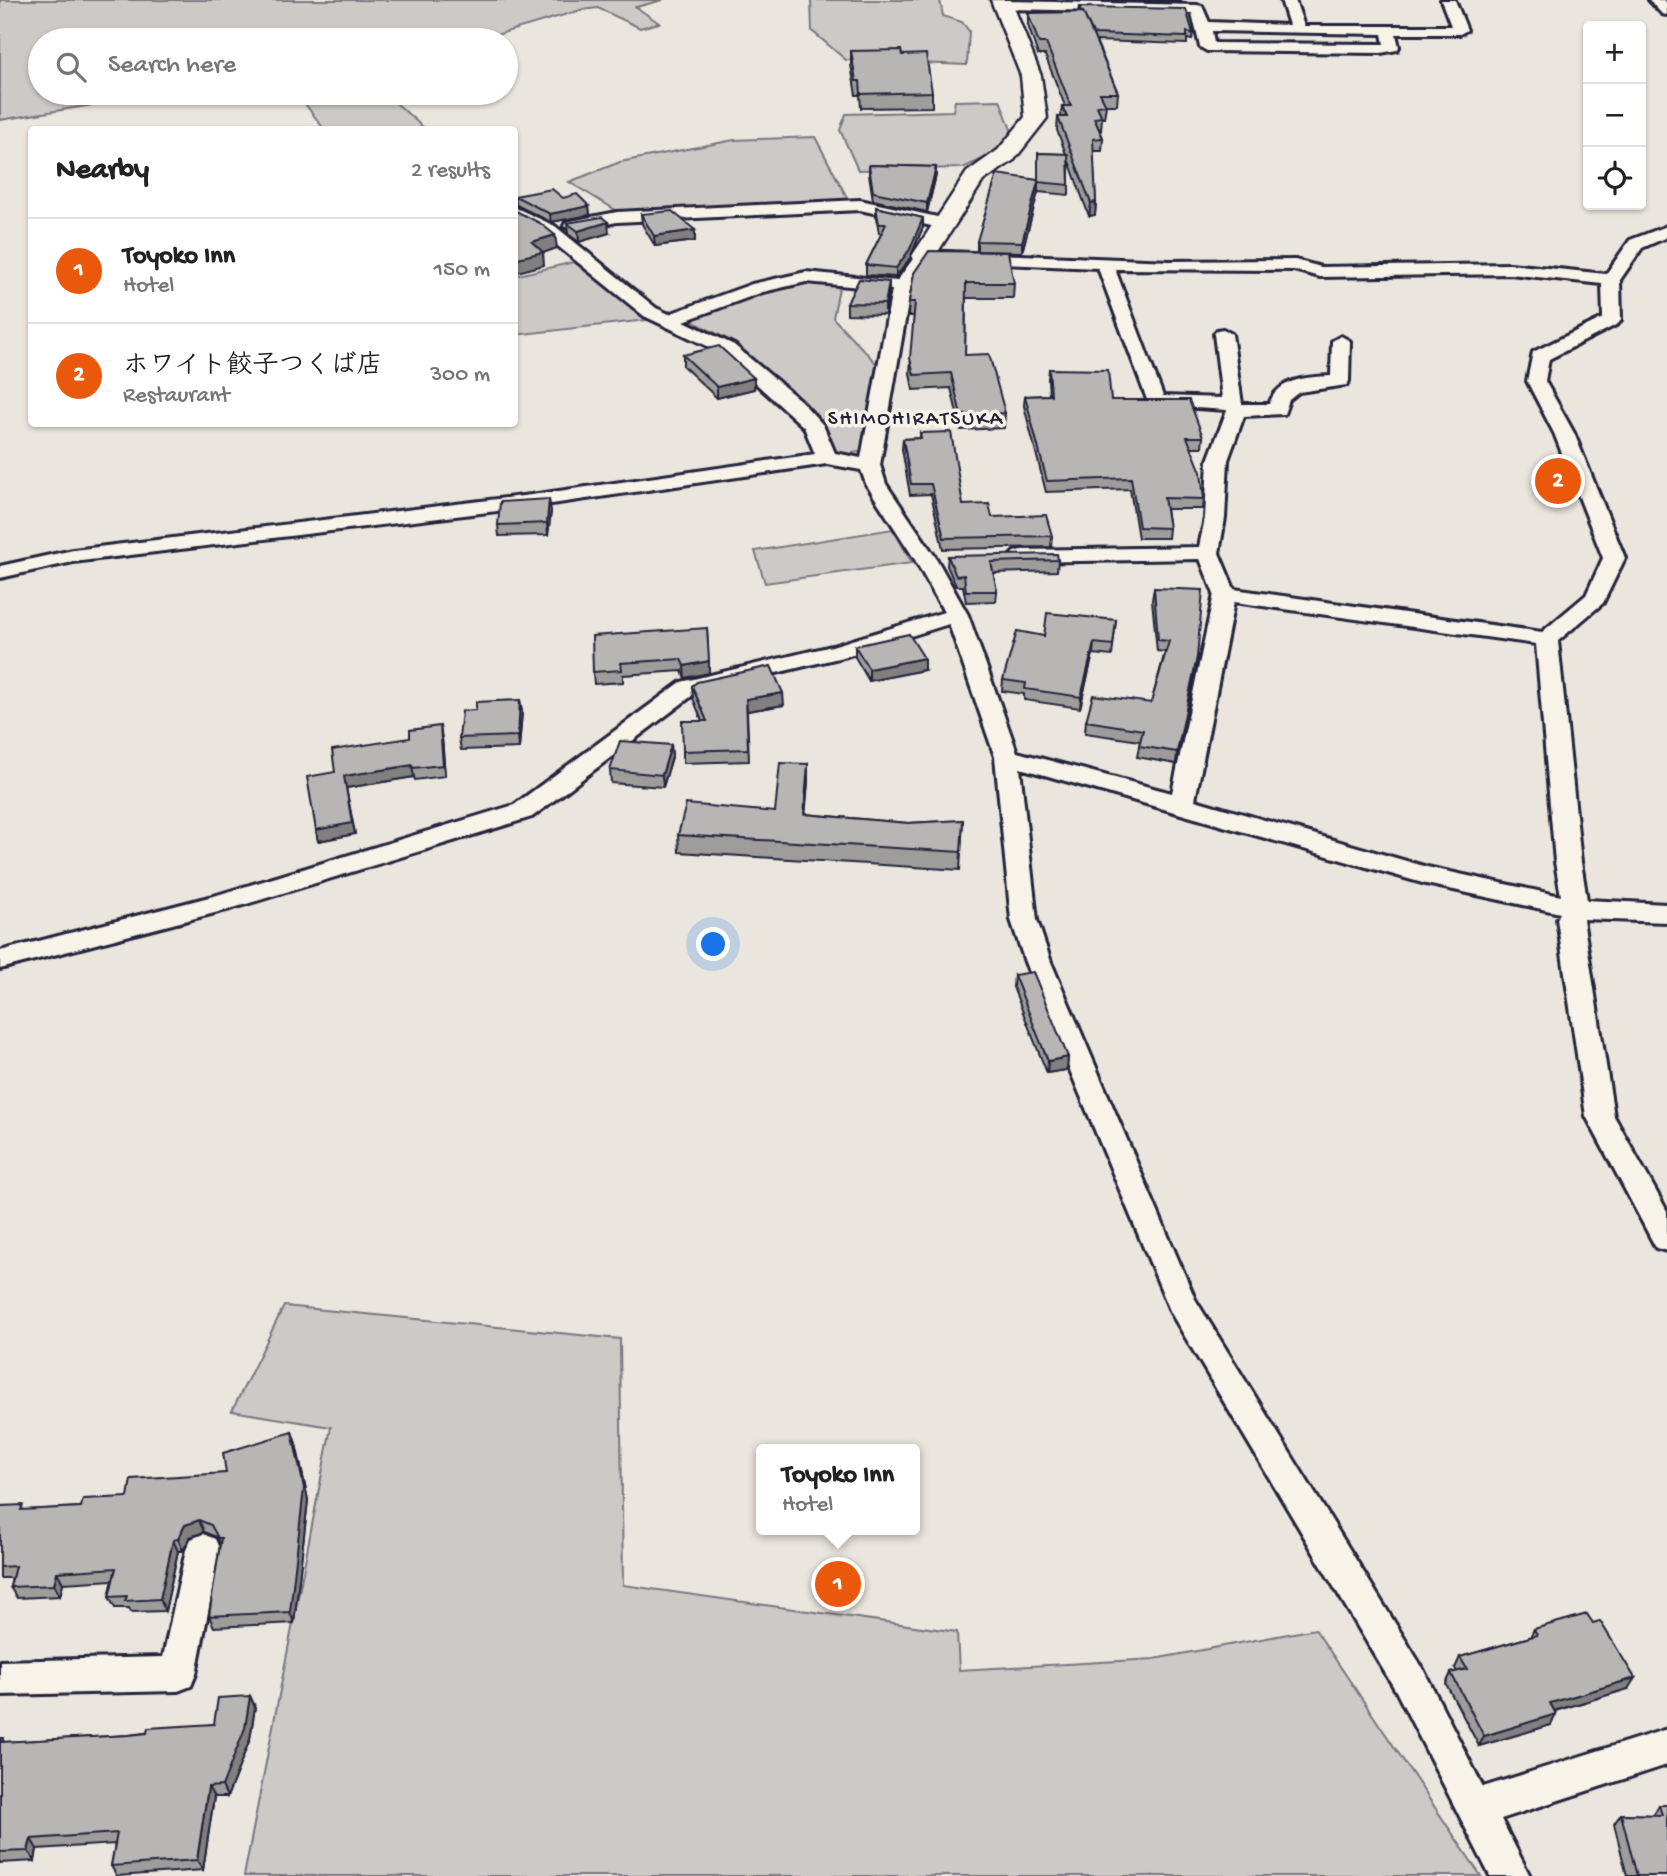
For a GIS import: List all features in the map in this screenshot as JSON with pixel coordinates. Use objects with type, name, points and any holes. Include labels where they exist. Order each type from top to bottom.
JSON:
[{"type":"street","points":[[1288,0],[1298,30]]},
{"type":"street","points":[[1204,26],[1298,30],[1461,30],[1448,0]]},
{"type":"street","points":[[1656,0],[1667,11]]},
{"type":"street","points":[[1388,31],[1392,47],[1381,49],[1207,47],[1204,26],[1197,9],[1002,2],[1031,76],[1037,118],[1006,155],[975,177],[902,286],[870,465],[876,484],[925,558],[957,615],[1007,757],[1024,920],[1038,962],[1182,1304],[1409,1679],[1511,1876]]},
{"type":"street","points":[[550,230],[617,217],[860,205],[945,224]]},
{"type":"street","points":[[518,214],[550,230],[650,312],[728,349],[794,405],[813,425],[827,458]]},
{"type":"street","points":[[1225,594],[1547,639],[1595,598],[1614,558],[1564,433],[1536,381],[1539,356],[1612,320],[1611,280],[1636,244],[1667,231]]},
{"type":"street","points":[[924,256],[1170,266],[1295,265],[1320,272],[1510,269],[1611,280]]},
{"type":"street","points":[[1104,262],[1156,401],[1277,410],[1277,403],[1288,390],[1300,384],[1340,381],[1341,341]]},
{"type":"street","points":[[668,320],[758,288],[806,277],[902,286]]},
{"type":"street","points":[[1182,804],[1225,594],[1208,554],[1215,519],[1218,460],[1234,407],[1223,334]]},
{"type":"street","points":[[0,572],[121,550],[531,501],[827,458],[870,465]]},
{"type":"street","points":[[1006,556],[1208,554]]},
{"type":"street","points":[[925,558],[952,557]]},
{"type":"street","points":[[0,960],[221,903],[523,811],[689,687],[839,650],[957,615]]},
{"type":"street","points":[[1547,639],[1568,862],[1576,908],[1570,919],[1600,1116],[1667,1239]]},
{"type":"street","points":[[1007,757],[1182,804],[1426,875],[1576,908],[1667,913]]},
{"type":"street","points":[[0,1678],[178,1674],[203,1550]]},
{"type":"street","points":[[1474,1809],[1667,1747]]},
{"type":"shaded area","points":[[0,0],[663,0],[636,7],[659,23],[640,28],[598,8],[581,10],[518,29],[28,28],[28,105],[92,105],[0,120]]},
{"type":"shaded area","points":[[811,0],[940,0],[943,16],[962,22],[969,31],[967,65],[846,60],[812,31]]},
{"type":"shaded area","points":[[1000,100],[1013,135],[1004,149],[963,168],[858,170],[840,130],[846,114],[953,111],[955,101]]},
{"type":"shaded area","points":[[306,105],[398,105],[422,126],[322,126]]},
{"type":"shaded area","points":[[815,137],[849,201],[619,212],[569,182],[620,162],[734,140]]},
{"type":"shaded area","points":[[578,261],[655,319],[518,335],[518,275]]},
{"type":"shaded area","points":[[813,282],[840,283],[833,318],[878,365],[867,450],[849,454],[834,452],[820,421],[737,344],[690,320],[762,293]]},
{"type":"shaded area","points":[[893,529],[912,563],[765,583],[755,551]]},
{"type":"shaded area","points":[[284,1306],[620,1339],[623,1585],[957,1632],[959,1670],[1154,1659],[1315,1629],[1481,1876],[244,1876],[331,1427],[232,1411]]},
{"type":"building","points":[[1079,7],[1186,9],[1193,33],[1187,32],[1187,37],[1093,34]]},
{"type":"building","points":[[1083,12],[1118,93],[1100,93],[1106,105],[1097,106],[1102,117],[1094,118],[1103,138],[1093,139],[1096,202],[1091,203],[1058,117],[1067,117],[1062,106],[1071,106],[1046,43],[1039,43],[1028,13]]},
{"type":"building","points":[[901,50],[902,55],[926,54],[932,92],[861,94],[851,51]]},
{"type":"building","points":[[1038,153],[1068,154],[1069,185],[1038,182],[1022,242],[977,241],[997,174],[1038,180]]},
{"type":"building","points":[[869,165],[936,167],[927,203],[873,192]]},
{"type":"building","points":[[552,189],[563,198],[577,194],[589,206],[550,214],[518,195]]},
{"type":"building","points":[[876,207],[923,218],[910,249],[896,268],[866,265],[886,224],[879,224]]},
{"type":"building","points":[[672,211],[695,230],[654,236],[641,214]]},
{"type":"building","points":[[518,212],[540,223],[555,235],[532,242],[543,252],[518,258]]},
{"type":"building","points":[[602,217],[608,222],[578,231],[567,223]]},
{"type":"building","points":[[929,251],[1008,252],[1014,283],[966,283],[965,355],[989,354],[1005,413],[961,415],[951,373],[914,375],[910,358],[915,302],[909,302],[914,273]]},
{"type":"building","points":[[859,279],[889,282],[885,304],[847,303]]},
{"type":"building","points":[[719,346],[754,378],[717,387],[683,355]]},
{"type":"building","points":[[1049,369],[1108,370],[1111,400],[1189,400],[1203,437],[1187,437],[1201,472],[1204,499],[1164,498],[1169,528],[1139,527],[1131,478],[1047,481],[1025,396],[1051,395]]},
{"type":"building","points":[[951,432],[963,505],[989,504],[992,517],[1046,515],[1052,536],[944,538],[931,484],[911,484],[903,439],[921,438],[920,433]]},
{"type":"building","points":[[549,499],[547,523],[498,525],[500,502]]},
{"type":"building","points":[[1057,554],[1058,560],[991,562],[997,591],[966,591],[964,575],[956,576],[948,556]]},
{"type":"building","points":[[1154,588],[1203,590],[1197,657],[1177,752],[1139,746],[1143,730],[1086,721],[1093,695],[1151,703],[1169,641],[1158,640]]},
{"type":"building","points":[[1047,613],[1116,620],[1113,645],[1094,643],[1081,697],[1025,689],[1026,683],[1003,680],[1017,631],[1044,636]]},
{"type":"building","points":[[707,628],[709,661],[684,666],[681,659],[621,663],[622,670],[593,672],[592,636]]},
{"type":"building","points":[[909,634],[924,658],[869,669],[855,646]]},
{"type":"building","points":[[771,666],[783,693],[746,699],[748,749],[683,751],[682,721],[707,721],[692,686],[697,682]]},
{"type":"building","points":[[520,700],[518,736],[459,738],[462,711],[476,710],[476,702]]},
{"type":"building","points":[[440,726],[443,765],[413,768],[412,765],[344,776],[352,823],[316,830],[307,777],[335,772],[332,750],[410,738],[410,730]]},
{"type":"building","points":[[620,741],[671,745],[662,775],[610,770]]},
{"type":"building","points":[[780,763],[808,764],[804,814],[908,823],[963,820],[961,852],[678,835],[686,804],[775,812]]},
{"type":"building","points":[[1033,972],[1068,1057],[1048,1061],[1014,975]]},
{"type":"building","points":[[292,1432],[304,1488],[290,1612],[209,1616],[221,1538],[218,1538],[211,1525],[199,1520],[185,1525],[178,1539],[173,1540],[160,1599],[125,1601],[127,1596],[109,1597],[116,1568],[57,1572],[54,1585],[10,1587],[15,1566],[0,1567],[0,1506],[23,1505],[21,1510],[81,1507],[83,1499],[128,1497],[131,1479],[226,1473],[223,1453]]},
{"type":"building","points":[[1587,1614],[1593,1623],[1600,1621],[1635,1678],[1550,1703],[1556,1714],[1484,1736],[1451,1673],[1467,1669],[1460,1657],[1537,1635],[1534,1629]]},
{"type":"building","points":[[250,1696],[245,1728],[222,1786],[208,1787],[197,1860],[111,1866],[117,1833],[31,1839],[28,1851],[0,1852],[0,1738],[3,1738],[2,1742],[129,1735],[147,1733],[148,1728],[214,1724],[218,1698]]},
{"type":"building","points":[[1659,1805],[1667,1805],[1667,1876],[1637,1876],[1621,1814],[1662,1815]]},
{"type":"place","name":"ホワイト餃子つくば店","points":[[1558,481]]},
{"type":"place","name":"Toyoko Inn","points":[[838,1584]]},
{"type":"district","name":"SHIMOHIRATSUKA","points":[[916,420]]}]
